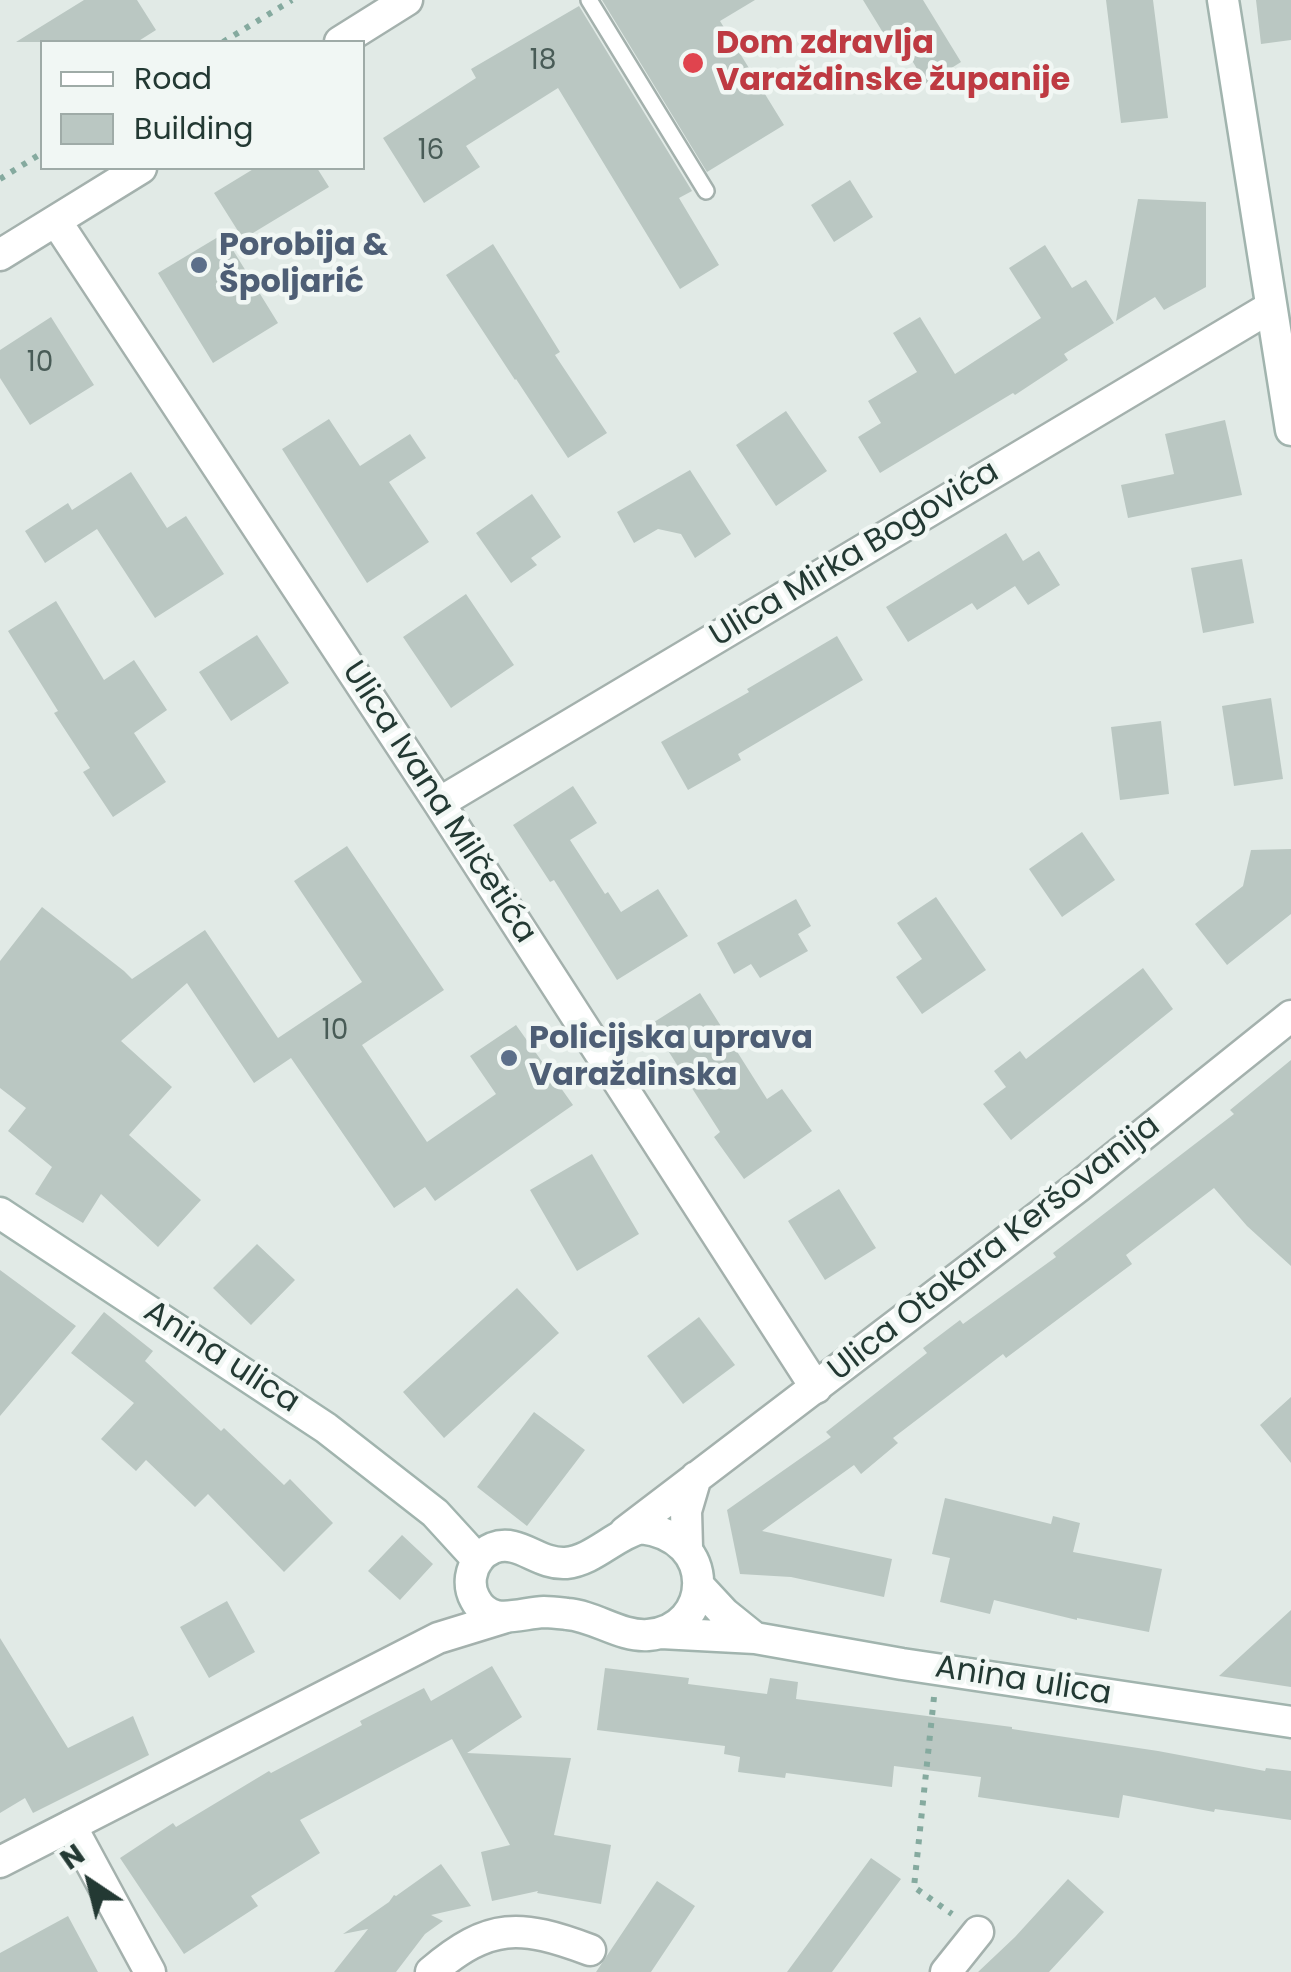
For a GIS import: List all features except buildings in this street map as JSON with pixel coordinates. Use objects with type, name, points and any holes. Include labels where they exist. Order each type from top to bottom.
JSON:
[{"type":"street","points":[[343,40],[407,0]]},
{"type":"street","points":[[1224,0],[1291,430]]},
{"type":"street","points":[[0,255],[138,170]]},
{"type":"street","name":"Ulica Ivana Milčetića","points":[[56,221],[816,1388]]},
{"type":"street","name":"Ulica Mirka Bogovića","points":[[438,803],[1271,308]]},
{"type":"street","name":"Ulica Otokara Keršovanija","points":[[484,1564],[515,1546],[545,1561],[578,1560],[625,1532],[1079,1186],[1291,1016]]},
{"type":"street","name":"Anina ulica","points":[[0,1213],[326,1428],[436,1513],[484,1564]]},
{"type":"street","points":[[686,1548],[686,1511],[696,1477]]},
{"type":"street","points":[[625,1532],[642,1528],[674,1537],[686,1548],[698,1572],[696,1598],[688,1614],[676,1626],[661,1632]]},
{"type":"street","points":[[484,1564],[478,1604],[503,1618]]},
{"type":"street","points":[[438,1638],[484,1564]]},
{"type":"street","name":"Anina ulica","points":[[698,1585],[724,1614],[756,1638]]},
{"type":"street","name":"Anina ulica","points":[[0,1862],[438,1638],[503,1618],[546,1612],[578,1614],[644,1636],[661,1632],[756,1638],[1291,1722]]},
{"type":"street","points":[[71,1826],[150,1972]]},
{"type":"street","points":[[431,1972],[456,1951],[485,1936],[518,1931],[549,1934],[590,1950]]},
{"type":"street","points":[[946,1972],[978,1932]]},
{"type":"lane","points":[[589,0],[706,192]]},
{"type":"path","points":[[225,40],[292,0]]},
{"type":"path","points":[[0,178],[40,153]]},
{"type":"path","points":[[937,1669],[914,1887],[978,1932]]},
{"type":"place","name":"Dom zdravlja Varaždinske županije","points":[[693,63]]},
{"type":"place","name":"Porobija & Špoljarić","points":[[199,265]]},
{"type":"place","name":"Policijska uprava Varaždinska","points":[[509,1058]]}]
